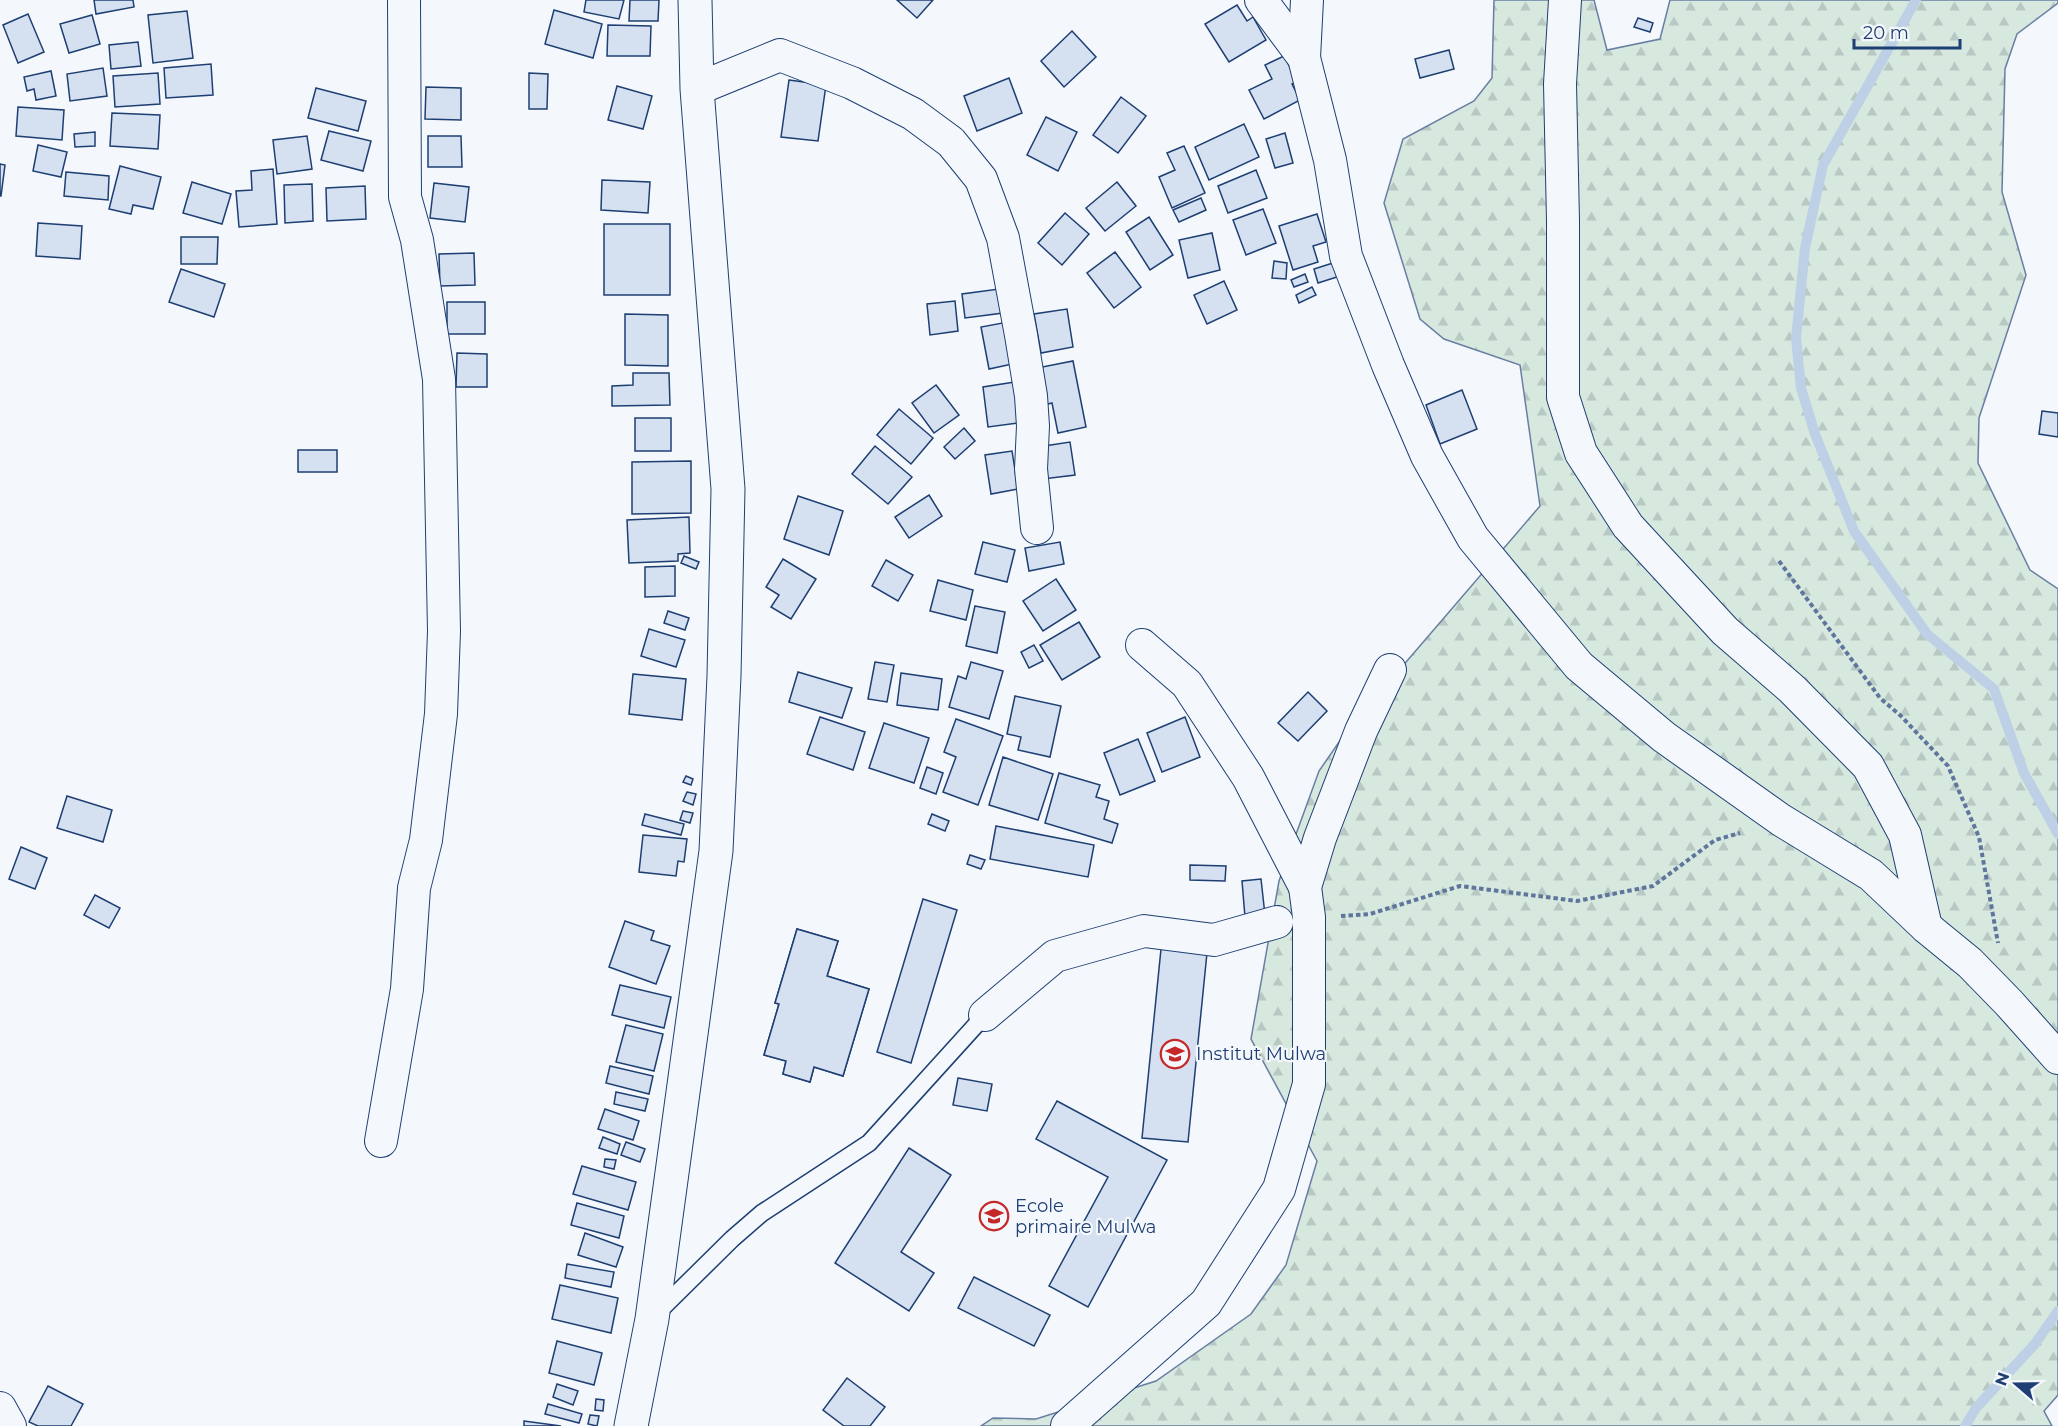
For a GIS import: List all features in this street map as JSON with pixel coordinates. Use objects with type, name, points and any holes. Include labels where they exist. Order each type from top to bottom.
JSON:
[{"type":"street","points":[[381,1141],[407,988],[414,888],[426,840],[441,714],[444,631],[439,378],[417,240],[405,197],[404,0]]},
{"type":"street","points":[[632,1426],[652,1319],[716,851],[724,676],[728,489],[697,89],[695,0]]},
{"type":"street","points":[[1261,0],[1304,58]]},
{"type":"street","points":[[1307,0],[1304,58],[1330,160],[1346,256],[1426,456],[1473,538],[1579,666],[1664,736],[1780,820],[1871,875],[1926,927],[1970,963],[2058,1058]]},
{"type":"street","points":[[1565,0],[1560,84],[1563,397],[1581,453],[1636,535],[1725,631],[1792,689],[1868,766],[1905,836],[1926,927]]},
{"type":"street","points":[[697,89],[780,55],[852,83],[913,114],[951,142],[981,179],[1003,238],[1031,396],[1033,426],[1031,470],[1037,528]]},
{"type":"street","points":[[1142,645],[1187,684],[1248,777],[1307,902]]},
{"type":"street","points":[[1067,1426],[1206,1303],[1279,1189],[1309,1084],[1307,902],[1320,838],[1357,742],[1390,670]]},
{"type":"street","points":[[985,1015],[1055,956],[1144,931],[1214,940],[1277,922]]},
{"type":"street","points":[[0,1408],[10,1426]]},
{"type":"lane","points":[[652,1319],[732,1239],[762,1213],[869,1143],[985,1015]]},
{"type":"path","points":[[1779,561],[1880,698],[1901,716],[1948,766],[1979,837],[1999,947]]},
{"type":"path","points":[[1307,902],[1370,915],[1460,886],[1577,901],[1653,886],[1715,840],[1780,820]]},
{"type":"green space","points":[[1494,0],[1594,0],[1607,50],[1660,39],[1670,0],[2058,0],[2058,3],[2017,34],[2005,69],[2002,192],[2026,275],[1979,418],[1978,463],[2030,570],[2058,589],[2058,1395],[2044,1411],[2052,1426],[981,1426],[993,1418],[1036,1419],[1156,1381],[1251,1314],[1286,1265],[1317,1161],[1251,1039],[1279,881],[1319,771],[1346,732],[1540,506],[1520,365],[1444,339],[1420,319],[1384,203],[1403,139],[1474,101],[1492,78]]},
{"type":"building","points":[[94,0],[133,0],[134,7],[96,14]]},
{"type":"building","points":[[586,0],[624,0],[619,19],[584,12]]},
{"type":"building","points":[[630,0],[659,0],[658,21],[629,21]]},
{"type":"building","points":[[897,0],[933,0],[917,18]]},
{"type":"building","points":[[1237,5],[1247,21],[1253,17],[1266,40],[1229,62],[1205,24]]},
{"type":"building","points":[[554,10],[602,24],[593,58],[545,44]]},
{"type":"building","points":[[187,11],[193,58],[153,63],[148,15]]},
{"type":"building","points":[[28,14],[44,52],[18,63],[3,25]]},
{"type":"building","points":[[92,15],[100,44],[69,53],[60,24]]},
{"type":"building","points":[[1638,18],[1653,23],[1650,32],[1634,27]]},
{"type":"building","points":[[608,25],[651,26],[650,56],[607,56]]},
{"type":"building","points":[[1072,31],[1096,57],[1064,87],[1041,61]]},
{"type":"building","points":[[138,42],[141,66],[111,69],[109,45]]},
{"type":"building","points":[[1449,50],[1454,69],[1420,78],[1415,59]]},
{"type":"building","points":[[1284,56],[1297,81],[1292,84],[1300,100],[1264,119],[1249,90],[1272,79],[1265,65]]},
{"type":"building","points":[[211,64],[213,95],[166,98],[164,68]]},
{"type":"building","points":[[103,68],[107,96],[70,101],[67,74]]},
{"type":"building","points":[[51,71],[56,96],[36,100],[34,89],[27,91],[24,77]]},
{"type":"building","points":[[158,73],[160,104],[115,107],[113,76]]},
{"type":"building","points":[[529,73],[548,74],[547,109],[529,109]]},
{"type":"building","points":[[1009,78],[1022,113],[977,131],[964,96]]},
{"type":"building","points":[[789,80],[826,85],[818,141],[781,137]]},
{"type":"building","points":[[617,86],[652,96],[643,129],[608,120]]},
{"type":"building","points":[[426,87],[461,88],[461,120],[425,119]]},
{"type":"building","points":[[316,88],[366,101],[358,131],[308,118]]},
{"type":"building","points":[[1121,97],[1146,116],[1118,153],[1093,135]]},
{"type":"building","points":[[18,107],[64,110],[62,140],[16,136]]},
{"type":"building","points":[[112,113],[160,115],[158,149],[110,146]]},
{"type":"building","points":[[1046,117],[1077,132],[1058,171],[1027,155]]},
{"type":"building","points":[[1244,124],[1259,157],[1209,180],[1195,147]]},
{"type":"building","points":[[329,131],[371,141],[363,171],[321,160]]},
{"type":"building","points":[[95,132],[95,146],[75,147],[74,134]]},
{"type":"building","points":[[1285,133],[1293,163],[1275,168],[1266,139]]},
{"type":"building","points":[[307,136],[312,169],[277,174],[273,140]]},
{"type":"building","points":[[428,136],[461,136],[462,167],[428,167]]},
{"type":"building","points":[[38,145],[67,152],[61,177],[33,171]]},
{"type":"building","points":[[1184,146],[1205,193],[1172,208],[1159,177],[1175,170],[1167,153]]},
{"type":"building","points":[[0,164],[5,165],[1,196],[0,196]]},
{"type":"building","points":[[120,166],[161,177],[153,209],[133,205],[131,214],[109,209]]},
{"type":"building","points":[[273,169],[277,224],[239,227],[236,191],[252,190],[251,171]]},
{"type":"building","points":[[1256,170],[1267,198],[1228,213],[1218,186]]},
{"type":"building","points":[[66,172],[109,176],[108,200],[64,196]]},
{"type":"building","points":[[602,180],[650,182],[648,213],[601,210]]},
{"type":"building","points":[[192,182],[231,194],[222,224],[183,213]]},
{"type":"building","points":[[1117,182],[1136,206],[1105,231],[1086,208]]},
{"type":"building","points":[[434,183],[469,187],[465,222],[430,218]]},
{"type":"building","points":[[312,184],[313,221],[285,223],[284,185]]},
{"type":"building","points":[[365,186],[366,219],[327,221],[326,188]]},
{"type":"building","points":[[1201,198],[1206,210],[1179,222],[1173,210]]},
{"type":"building","points":[[1263,209],[1276,243],[1246,255],[1233,220]]},
{"type":"building","points":[[1065,213],[1089,234],[1062,265],[1038,243]]},
{"type":"building","points":[[1317,214],[1326,242],[1313,246],[1318,262],[1293,270],[1279,226]]},
{"type":"building","points":[[1149,217],[1173,255],[1150,270],[1126,232]]},
{"type":"building","points":[[38,223],[82,226],[80,259],[36,256]]},
{"type":"building","points":[[604,224],[670,224],[670,295],[604,295]]},
{"type":"building","points":[[1212,233],[1220,270],[1188,278],[1179,240]]},
{"type":"building","points":[[181,237],[218,237],[217,264],[181,264]]},
{"type":"building","points":[[1115,252],[1141,287],[1114,308],[1087,273]]},
{"type":"building","points":[[474,253],[475,285],[440,286],[439,254]]},
{"type":"building","points":[[1274,261],[1287,263],[1286,279],[1272,278]]},
{"type":"building","points":[[1336,262],[1340,276],[1318,283],[1314,269]]},
{"type":"building","points":[[181,269],[225,284],[214,317],[169,302]]},
{"type":"building","points":[[1305,274],[1308,282],[1294,287],[1291,280]]},
{"type":"building","points":[[1224,281],[1237,310],[1207,324],[1194,295]]},
{"type":"building","points":[[1312,287],[1316,295],[1299,303],[1296,295]]},
{"type":"building","points":[[999,289],[1003,313],[965,318],[962,294]]},
{"type":"building","points":[[955,301],[958,331],[930,335],[927,304]]},
{"type":"building","points":[[447,302],[485,302],[485,334],[447,334]]},
{"type":"building","points":[[1067,309],[1073,347],[1041,353],[1034,314]]},
{"type":"building","points":[[625,314],[668,315],[668,366],[625,365]]},
{"type":"building","points":[[1013,321],[1021,362],[989,369],[981,327]]},
{"type":"building","points":[[457,353],[487,354],[487,387],[456,387]]},
{"type":"building","points":[[1073,361],[1086,427],[1058,433],[1052,403],[1044,405],[1037,368]]},
{"type":"building","points":[[633,373],[669,373],[670,405],[612,406],[612,386],[633,385]]},
{"type":"building","points":[[1021,381],[1026,422],[988,427],[983,387]]},
{"type":"building","points":[[936,385],[959,415],[934,433],[912,403]]},
{"type":"building","points":[[1462,390],[1477,429],[1440,444],[1426,405]]},
{"type":"building","points":[[899,409],[933,438],[911,464],[877,435]]},
{"type":"building","points":[[2042,411],[2058,413],[2058,437],[2039,434]]},
{"type":"building","points":[[635,418],[671,418],[671,451],[635,451]]},
{"type":"building","points":[[964,428],[975,441],[955,459],[944,447]]},
{"type":"building","points":[[1070,442],[1075,475],[1043,479],[1038,447]]},
{"type":"building","points":[[875,446],[912,477],[888,504],[852,474]]},
{"type":"building","points":[[298,450],[337,450],[337,472],[298,472]]},
{"type":"building","points":[[1012,451],[1018,489],[991,494],[985,455]]},
{"type":"building","points":[[691,461],[691,513],[632,514],[632,462]]},
{"type":"building","points":[[929,495],[942,516],[909,538],[895,517]]},
{"type":"building","points":[[798,496],[843,511],[829,555],[784,539]]},
{"type":"building","points":[[689,517],[690,553],[678,554],[678,561],[629,563],[627,520]]},
{"type":"building","points":[[983,542],[1015,550],[1007,582],[975,574]]},
{"type":"building","points":[[1060,542],[1064,564],[1029,571],[1025,548]]},
{"type":"building","points":[[684,556],[699,562],[696,569],[681,563]]},
{"type":"building","points":[[783,559],[816,579],[791,619],[771,607],[779,595],[766,587]]},
{"type":"building","points":[[886,560],[913,575],[898,601],[872,586]]},
{"type":"building","points":[[675,566],[675,596],[645,597],[645,567]]},
{"type":"building","points":[[1056,579],[1076,610],[1043,631],[1023,601]]},
{"type":"building","points":[[938,580],[973,590],[966,620],[930,611]]},
{"type":"building","points":[[975,606],[1005,612],[997,653],[966,646]]},
{"type":"building","points":[[668,611],[689,618],[685,630],[664,623]]},
{"type":"building","points":[[1079,622],[1100,657],[1062,680],[1040,645]]},
{"type":"building","points":[[649,629],[685,640],[676,667],[641,656]]},
{"type":"building","points":[[1034,645],[1043,661],[1029,668],[1021,652]]},
{"type":"building","points":[[875,662],[894,665],[887,702],[868,699]]},
{"type":"building","points":[[971,662],[1003,671],[989,719],[949,707],[958,676],[966,679]]},
{"type":"building","points":[[798,672],[852,688],[842,718],[789,702]]},
{"type":"building","points":[[901,673],[942,679],[938,710],[897,705]]},
{"type":"building","points":[[633,674],[686,679],[682,720],[629,714]]},
{"type":"building","points":[[1308,692],[1327,711],[1298,741],[1278,723]]},
{"type":"building","points":[[1015,696],[1061,706],[1050,757],[1018,750],[1021,737],[1007,734]]},
{"type":"building","points":[[820,717],[865,732],[853,770],[807,754]]},
{"type":"building","points":[[1185,717],[1200,757],[1162,772],[1147,733]]},
{"type":"building","points":[[956,719],[1003,736],[978,805],[943,792],[956,757],[944,752]]},
{"type":"building","points":[[884,723],[929,738],[914,783],[869,768]]},
{"type":"building","points":[[1138,739],[1155,781],[1120,795],[1104,753]]},
{"type":"building","points":[[1003,757],[1053,774],[1038,820],[989,805]]},
{"type":"building","points":[[927,767],[943,773],[936,794],[920,788]]},
{"type":"building","points":[[1059,773],[1100,785],[1096,797],[1109,801],[1104,819],[1118,824],[1112,843],[1045,823]]},
{"type":"building","points":[[686,776],[693,779],[691,785],[683,782]]},
{"type":"building","points":[[687,792],[696,794],[693,805],[683,801]]},
{"type":"building","points":[[67,796],[112,810],[103,842],[57,828]]},
{"type":"building","points":[[683,811],[693,813],[690,823],[680,820]]},
{"type":"building","points":[[645,814],[684,824],[681,835],[642,825]]},
{"type":"building","points":[[932,814],[949,821],[945,831],[928,824]]},
{"type":"building","points":[[996,826],[1094,845],[1088,877],[990,859]]},
{"type":"building","points":[[643,835],[687,839],[684,862],[678,861],[676,876],[639,872]]},
{"type":"building","points":[[21,847],[47,858],[35,889],[9,879]]},
{"type":"building","points":[[970,855],[985,860],[981,869],[967,864]]},
{"type":"building","points":[[1190,865],[1226,866],[1225,881],[1190,880]]},
{"type":"building","points":[[1261,879],[1265,915],[1245,917],[1242,881]]},
{"type":"building","points":[[95,895],[120,908],[109,928],[84,915]]},
{"type":"building","points":[[923,899],[957,910],[911,1063],[877,1052]]},
{"type":"building","points":[[625,921],[654,931],[651,940],[670,946],[656,984],[609,967]]},
{"type":"building","points":[[797,929],[838,941],[827,976],[869,989],[843,1076],[814,1067],[810,1082],[783,1074],[786,1061],[764,1055],[779,1004],[775,1003]]},
{"type":"building","points":[[797,929],[838,941],[827,976],[869,989],[843,1076],[814,1067],[810,1082],[783,1074],[786,1061],[764,1055],[779,1004],[775,1003]]},
{"type":"building","points":[[1162,939],[1208,943],[1188,1142],[1142,1138]]},
{"type":"building","points":[[620,985],[671,997],[664,1028],[612,1015]]},
{"type":"building","points":[[626,1025],[663,1034],[654,1071],[616,1062]]},
{"type":"building","points":[[610,1066],[653,1076],[649,1094],[606,1083]]},
{"type":"building","points":[[958,1078],[992,1084],[987,1111],[953,1105]]},
{"type":"building","points":[[616,1092],[648,1099],[645,1111],[614,1104]]},
{"type":"building","points":[[1057,1101],[1167,1160],[1088,1307],[1049,1286],[1108,1177],[1036,1139]]},
{"type":"building","points":[[605,1109],[639,1121],[633,1140],[598,1129]]},
{"type":"building","points":[[603,1137],[620,1144],[617,1154],[599,1148]]},
{"type":"building","points":[[626,1142],[645,1149],[640,1162],[621,1155]]},
{"type":"building","points":[[909,1148],[951,1175],[901,1252],[934,1273],[909,1311],[835,1263]]},
{"type":"building","points":[[605,1159],[616,1160],[614,1169],[604,1167]]},
{"type":"building","points":[[582,1166],[636,1182],[628,1210],[573,1194]]},
{"type":"building","points":[[577,1203],[624,1216],[619,1238],[571,1225]]},
{"type":"building","points":[[585,1233],[623,1247],[616,1267],[578,1255]]},
{"type":"building","points":[[567,1264],[614,1272],[611,1287],[565,1278]]},
{"type":"building","points":[[974,1277],[1050,1315],[1034,1346],[958,1308]]},
{"type":"building","points":[[560,1285],[618,1298],[611,1333],[552,1319]]},
{"type":"building","points":[[557,1341],[602,1353],[594,1385],[549,1373]]},
{"type":"building","points":[[847,1378],[885,1407],[870,1426],[844,1426],[823,1410]]},
{"type":"building","points":[[557,1384],[578,1391],[573,1405],[553,1397]]},
{"type":"building","points":[[48,1386],[83,1404],[71,1426],[38,1426],[29,1422]]},
{"type":"building","points":[[596,1399],[604,1400],[603,1411],[595,1410]]},
{"type":"building","points":[[548,1404],[582,1414],[579,1423],[545,1414]]},
{"type":"building","points":[[590,1415],[599,1416],[597,1426],[588,1424]]},
{"type":"building","points":[[524,1421],[561,1426],[524,1426]]},
{"type":"waterway","points":[[1916,0],[1823,165],[1805,248],[1796,338],[1801,388],[1815,434],[1854,531],[1927,634],[1994,689],[2024,773],[2058,834]]},
{"type":"waterway","points":[[1965,1426],[1976,1408],[2034,1345],[2058,1311]]},
{"type":"place","name":"Institut Mulwa","points":[[1175,1054]]},
{"type":"place","name":"Ecole primaire Mulwa","points":[[994,1216]]}]
